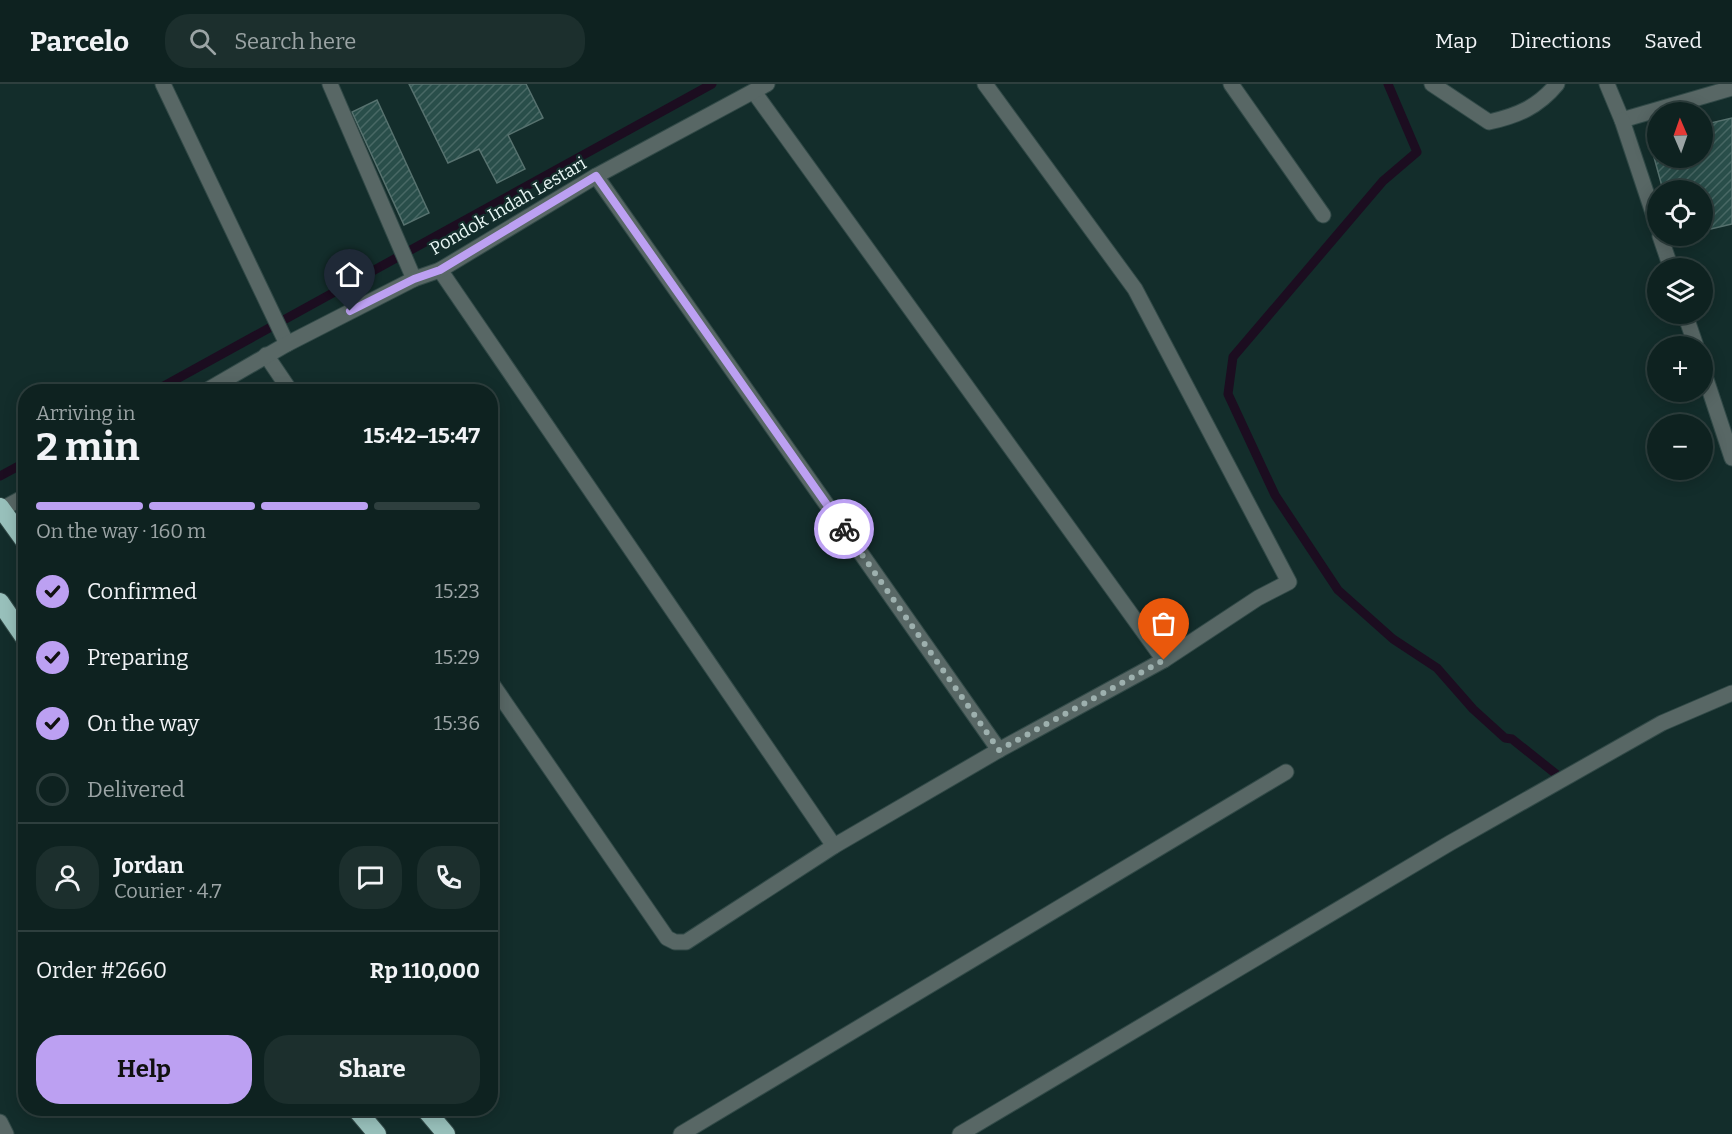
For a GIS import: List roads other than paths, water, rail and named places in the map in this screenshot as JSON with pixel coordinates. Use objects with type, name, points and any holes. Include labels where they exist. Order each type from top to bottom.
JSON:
[{"type":"highway","points":[[1,508],[18,532]]},
{"type":"highway","points":[[0,602],[18,628]]},
{"type":"highway","points":[[362,1116],[377,1134]]},
{"type":"highway","points":[[431,1116],[446,1134]]},
{"type":"street","points":[[163,84],[287,344]]},
{"type":"street","points":[[330,84],[414,279]]},
{"type":"street","points":[[498,693],[667,938],[675,942],[686,942],[834,846],[999,750],[1164,660],[1258,598],[1289,582],[1135,289],[985,84]]},
{"type":"street","points":[[1231,84],[1323,215]]},
{"type":"street","points":[[1432,84],[1489,122],[1516,116],[1543,100],[1557,84]]},
{"type":"street","points":[[1607,84],[1623,120],[1647,194]]},
{"type":"street","points":[[761,88],[1164,660]]},
{"type":"street","name":"Pondok Indah Lestari","points":[[217,384],[287,344],[414,279],[440,270],[596,176],[761,88]]},
{"type":"street","points":[[1623,120],[1732,88]]},
{"type":"street","points":[[596,176],[999,750]]},
{"type":"street","points":[[440,270],[834,846]]},
{"type":"street","points":[[266,355],[286,384]]},
{"type":"street","points":[[1713,400],[1732,458]]},
{"type":"street","points":[[1,508],[18,500]]},
{"type":"street","points":[[960,1134],[1450,843],[1662,723],[1732,693]]},
{"type":"street","points":[[681,1134],[1286,772]]},
{"type":"street","points":[[0,1122],[6,1134]]},
{"type":"waterway","points":[[168,384],[712,84]]},
{"type":"waterway","points":[[1388,84],[1417,152],[1383,181],[1233,357],[1228,394],[1275,495],[1338,590],[1393,639],[1437,668],[1473,709],[1505,738],[1512,739],[1556,774]]},
{"type":"waterway","points":[[0,476],[18,466]]}]
